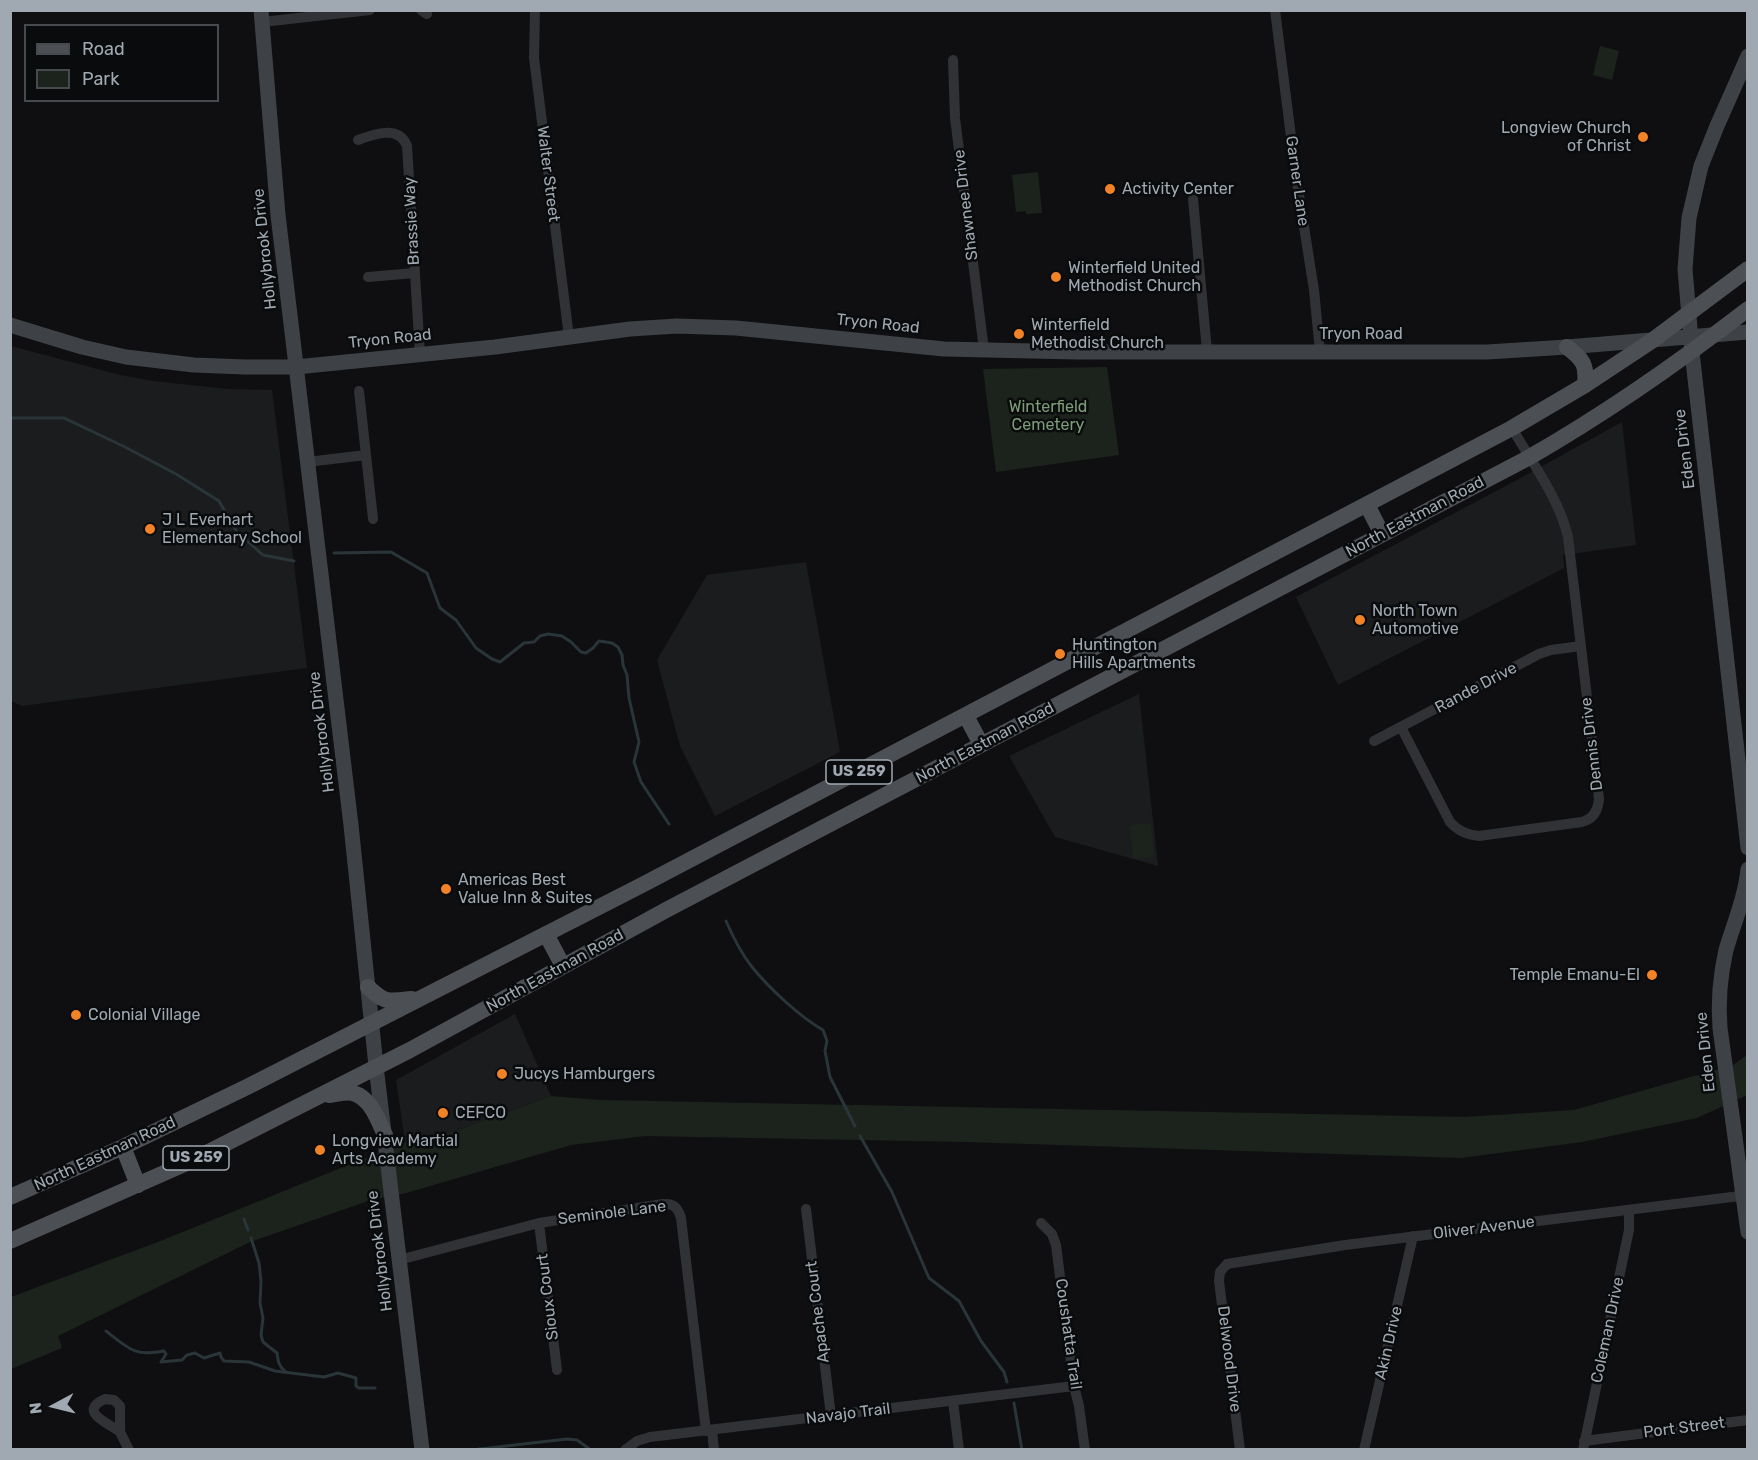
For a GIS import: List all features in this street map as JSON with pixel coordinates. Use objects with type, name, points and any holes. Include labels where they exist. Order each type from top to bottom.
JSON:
[{"type":"main road","name":"North Eastman Road","points":[[10,1197],[123,1147],[372,1024],[1512,429],[1653,340],[1748,269]]},
{"type":"main road","name":"North Eastman Road","points":[[10,1242],[189,1162],[320,1096],[981,744],[1528,458],[1584,424],[1691,344],[1715,335],[1748,309]]},
{"type":"main road","points":[[1567,347],[1582,361],[1586,373],[1585,385]]},
{"type":"main road","points":[[1367,505],[1382,534]]},
{"type":"main road","points":[[966,716],[981,744]]},
{"type":"main road","points":[[546,934],[563,966]]},
{"type":"main road","points":[[368,987],[378,998],[388,1001],[422,998]]},
{"type":"main road","points":[[320,1096],[353,1093],[368,1103],[385,1135]]},
{"type":"main road","points":[[123,1147],[138,1185]]},
{"type":"street","points":[[261,16],[370,10]]},
{"type":"street","name":"Walter Street","points":[[536,10],[534,58],[569,337]]},
{"type":"street","name":"Garner Lane","points":[[1275,10],[1296,176],[1314,290],[1320,352]]},
{"type":"street","name":"Hollybrook Drive","points":[[261,16],[278,215],[350,813],[376,1066],[422,1449]]},
{"type":"street","name":"Eden Drive","points":[[1748,56],[1711,139],[1694,190],[1686,243],[1691,344],[1748,848]]},
{"type":"street","name":"Shawnee Drive","points":[[952,60],[955,118],[984,350]]},
{"type":"street","name":"Brassie Way","points":[[358,140],[374,134],[393,133],[401,136],[406,143],[420,354]]},
{"type":"street","points":[[1192,199],[1208,351]]},
{"type":"street","points":[[368,277],[415,273]]},
{"type":"street","name":"Tryon Road","points":[[10,325],[82,347],[150,360],[214,366],[296,367],[647,328],[713,327],[931,348],[1073,352],[1487,352],[1653,340],[1691,344]]},
{"type":"street","points":[[1715,335],[1748,332]]},
{"type":"street","points":[[358,391],[373,519]]},
{"type":"street","name":"Dennis Drive","points":[[1401,727],[1450,822],[1463,832],[1479,836],[1582,822],[1597,811],[1599,799],[1567,531],[1554,500],[1512,429]]},
{"type":"street","points":[[307,462],[366,455]]},
{"type":"street","name":"Rande Drive","points":[[1374,741],[1539,654],[1581,646]]},
{"type":"street","name":"Eden Drive","points":[[1748,869],[1742,921],[1727,947],[1719,1006],[1720,1028],[1745,1195],[1748,1232]]},
{"type":"street","name":"Oliver Avenue","points":[[1222,1269],[1231,1262],[1413,1236],[1745,1195]]},
{"type":"street","name":"Seminole Lane","points":[[399,1260],[539,1223],[663,1203],[676,1207],[681,1218],[709,1431],[714,1449]]},
{"type":"street","name":"Apache Court","points":[[806,1209],[831,1416]]},
{"type":"street","name":"Coleman Drive","points":[[1584,1445],[1629,1230],[1629,1210]]},
{"type":"street","name":"Sioux Court","points":[[539,1223],[557,1370]]},
{"type":"street","name":"Coushatta Trail","points":[[1041,1223],[1052,1234],[1056,1242],[1074,1386],[1085,1449]]},
{"type":"street","name":"Akin Drive","points":[[1364,1449],[1413,1236]]},
{"type":"street","name":"Delwood Drive","points":[[1222,1269],[1219,1281],[1240,1449]]},
{"type":"street","name":"Navajo Trail","points":[[625,1449],[645,1438],[1074,1386]]},
{"type":"street","points":[[953,1401],[959,1449]]},
{"type":"street","name":"Port Street","points":[[1584,1445],[1748,1420]]},
{"type":"street","points":[[120,1432],[129,1449]]},
{"type":"shaded area","name":"J L Everhart Elementary School","points":[[11,346],[120,375],[153,381],[228,389],[272,390],[307,668],[22,706],[11,701]]},
{"type":"shaded area","points":[[1622,422],[1636,545],[1563,555],[1564,568],[1338,685],[1296,597]]},
{"type":"shaded area","points":[[806,562],[840,752],[715,816],[680,746],[657,660],[707,575]]},
{"type":"shaded area","points":[[1139,694],[1158,866],[1055,837],[1009,756]]},
{"type":"shaded area","points":[[515,1014],[551,1096],[455,1131],[405,1142],[396,1080]]},
{"type":"green space","points":[[1600,46],[1619,51],[1612,80],[1593,75]]},
{"type":"green space","points":[[1038,172],[1042,213],[1016,212],[1012,175]]},
{"type":"green space","name":"Winterfield Cemetery","points":[[1107,367],[1119,455],[996,472],[983,369]]},
{"type":"green space","points":[[1151,823],[1154,857],[1133,859],[1130,825]]},
{"type":"green space","points":[[1747,1055],[1747,1095],[1697,1118],[1582,1142],[1461,1158],[967,1142],[645,1136],[571,1145],[406,1193],[371,1200],[250,1242],[58,1336],[62,1348],[11,1369],[11,1297],[163,1240],[405,1142],[455,1131],[551,1096],[600,1100],[1465,1117],[1574,1110],[1733,1065]]},
{"type":"waterway","points":[[10,418],[64,418],[125,447],[176,474],[219,501],[237,532],[263,555],[294,561]]},
{"type":"waterway","points":[[334,553],[391,552],[427,573],[440,608],[456,620],[476,648],[500,662],[524,643],[534,642],[540,636],[548,634],[562,636],[581,652],[586,653],[599,641],[612,643],[618,647],[627,675],[629,698],[639,742],[634,762],[641,782],[669,824]]},
{"type":"waterway","points":[[726,921],[741,951],[759,975],[795,1010],[823,1030],[827,1041],[825,1051],[830,1077],[855,1126]]},
{"type":"waterway","points":[[860,1136],[892,1192],[929,1278],[959,1301],[981,1341],[1004,1372],[1007,1382]]},
{"type":"waterway","points":[[244,1219],[248,1230]]},
{"type":"waterway","points":[[251,1238],[259,1263],[261,1281],[260,1303],[263,1318],[261,1335],[263,1342],[277,1353],[279,1364],[285,1371]]},
{"type":"waterway","points":[[106,1331],[132,1350],[145,1353],[164,1351],[166,1354],[161,1362],[182,1360],[187,1355],[195,1353],[204,1358],[220,1353],[224,1361],[249,1362],[275,1371],[324,1377],[338,1373],[356,1378],[356,1386],[359,1388],[375,1388]]},
{"type":"waterway","points":[[1014,1403],[1022,1450]]},
{"type":"waterway","points":[[471,1450],[567,1439],[577,1440],[591,1450]]},
{"type":"place","name":"Longview Church of Christ","points":[[1643,137]]},
{"type":"place","name":"Activity Center","points":[[1110,189]]},
{"type":"place","name":"Winterfield United Methodist Church","points":[[1056,277]]},
{"type":"place","name":"Winterfield Methodist Church","points":[[1019,334]]},
{"type":"place","name":"J L Everhart Elementary School","points":[[150,529]]},
{"type":"place","name":"North Town Automotive","points":[[1360,620]]},
{"type":"place","name":"Huntington Hills Apartments","points":[[1060,654]]},
{"type":"place","name":"Americas Best Value Inn & Suites","points":[[446,889]]},
{"type":"place","name":"Temple Emanu-El","points":[[1652,975]]},
{"type":"place","name":"Colonial Village","points":[[76,1015]]},
{"type":"place","name":"Jucys Hamburgers","points":[[502,1074]]},
{"type":"place","name":"CEFCO","points":[[443,1113]]},
{"type":"place","name":"Longview Martial Arts Academy","points":[[320,1150]]}]
